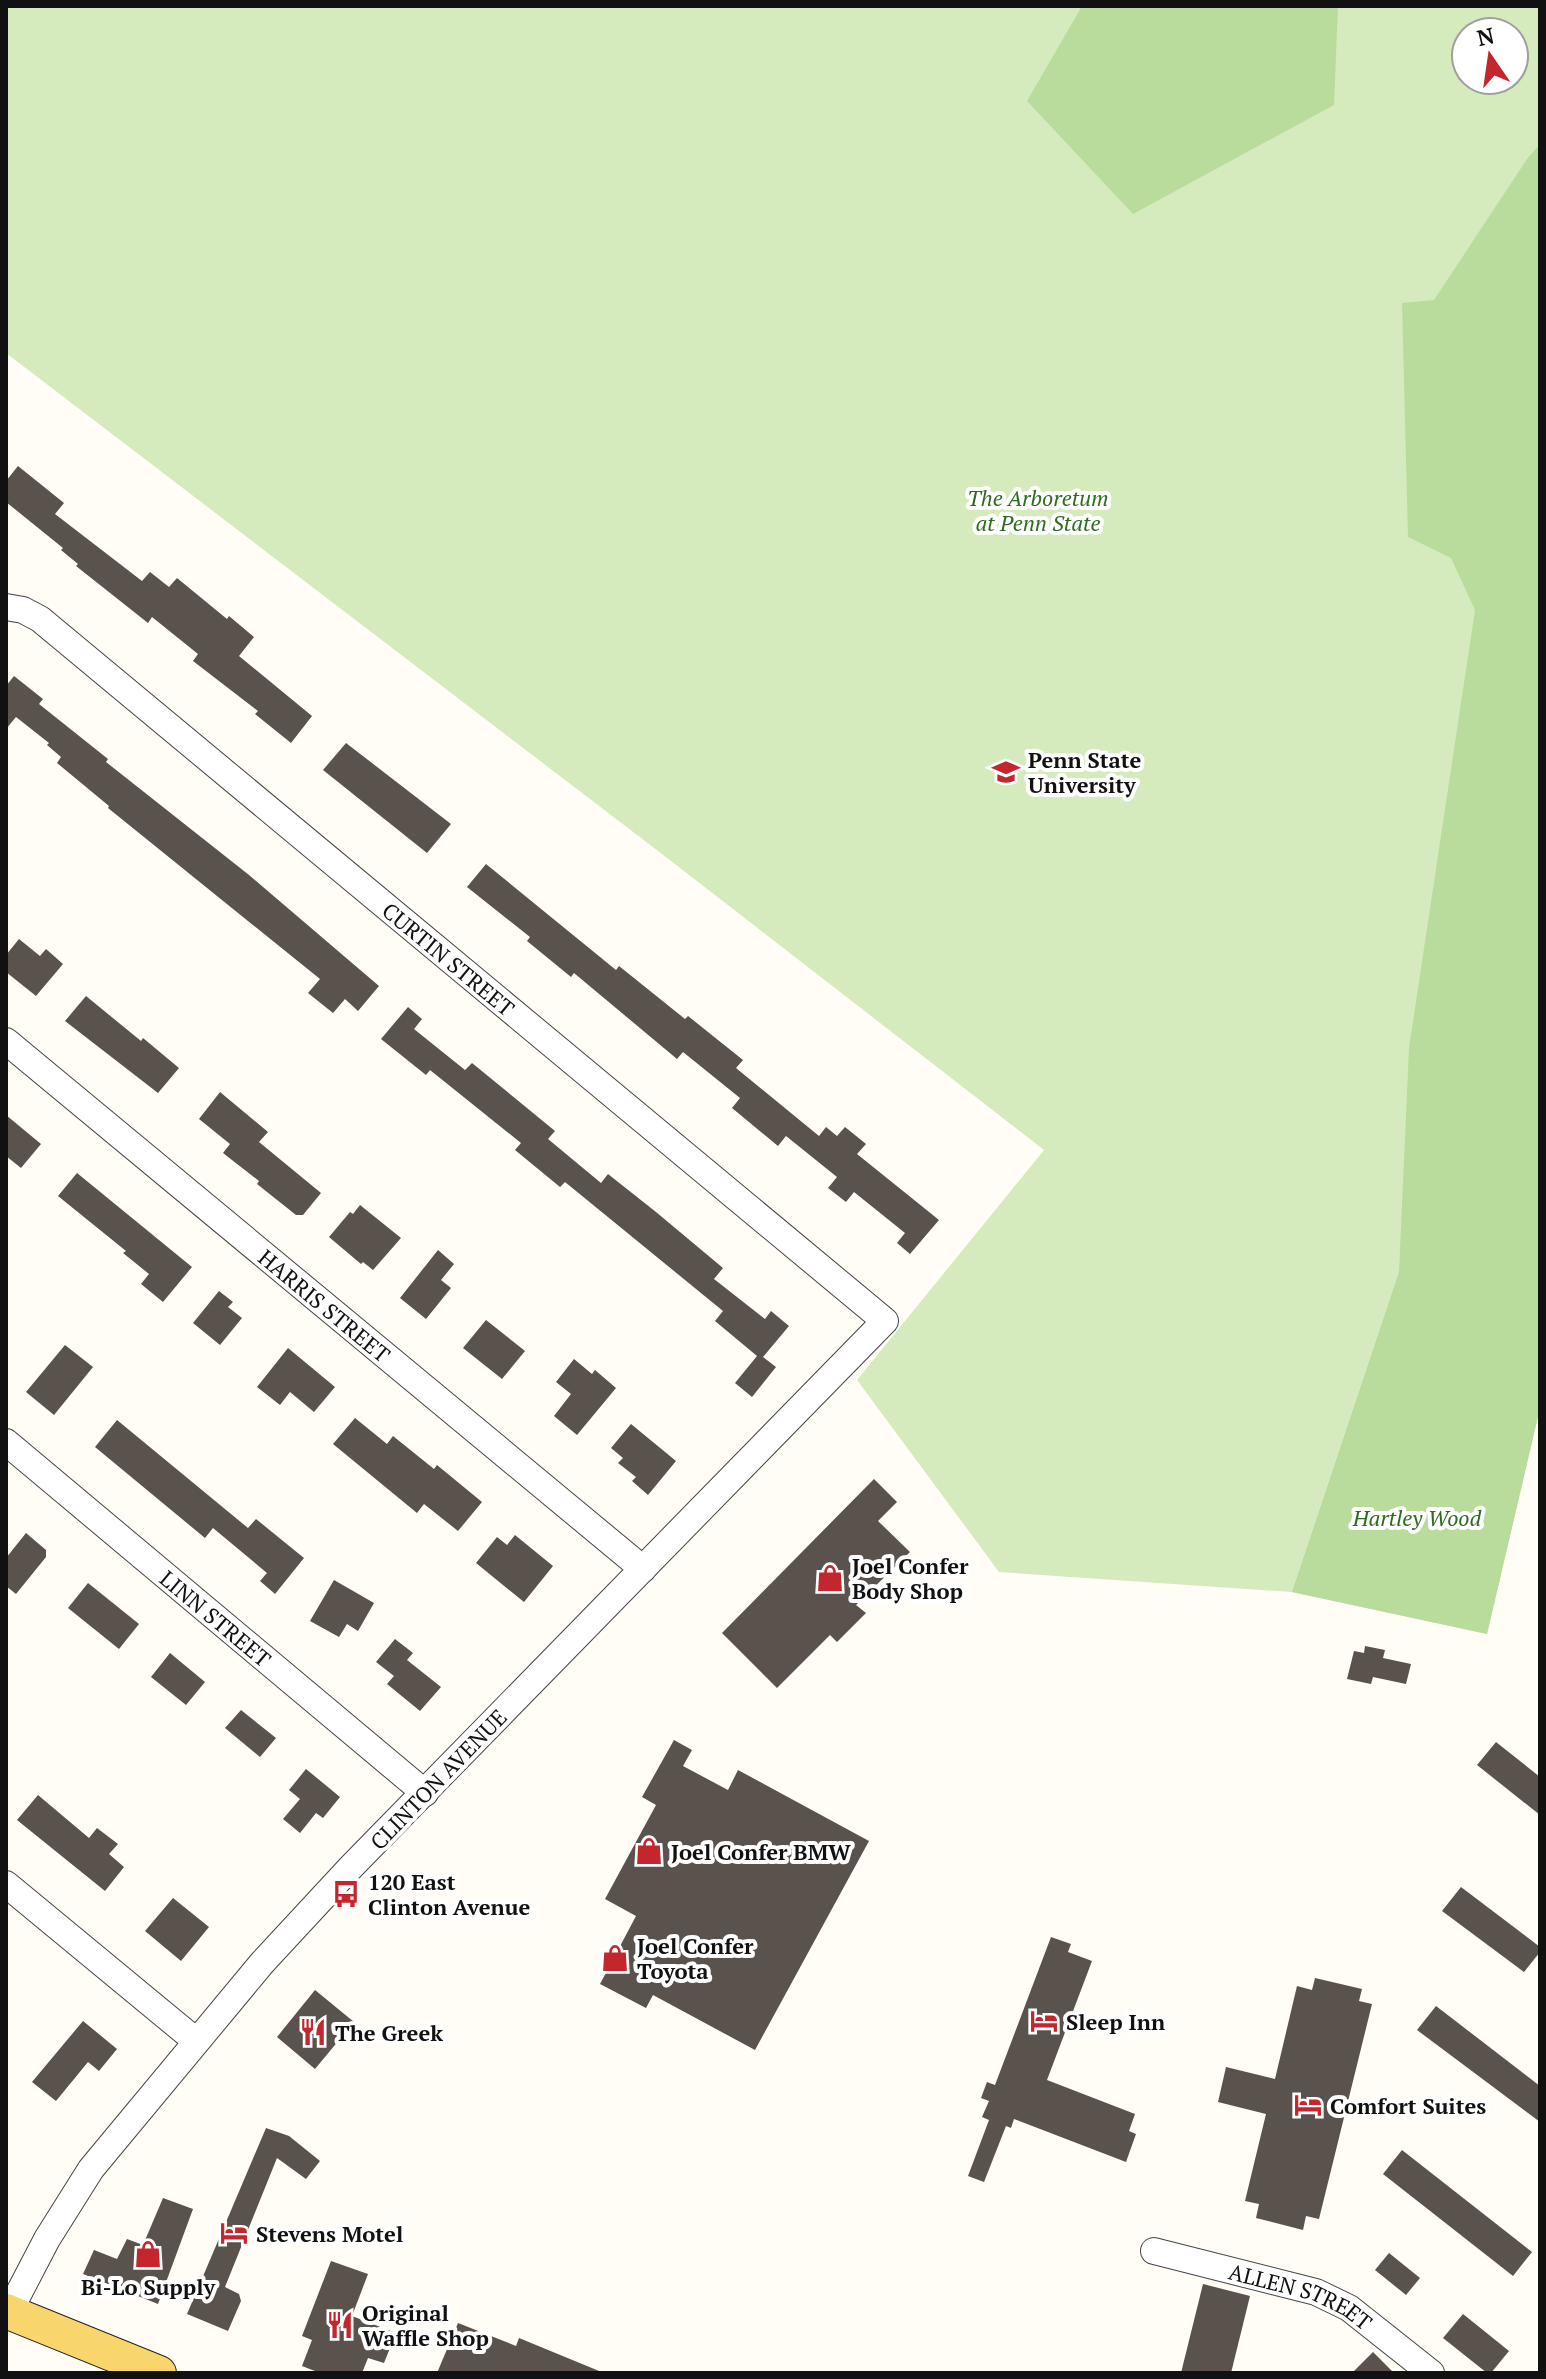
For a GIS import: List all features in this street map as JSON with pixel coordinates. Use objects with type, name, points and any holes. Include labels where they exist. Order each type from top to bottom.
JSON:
[{"type":"main road","points":[[7,2314],[159,2373]]},
{"type":"street","name":"CURTIN STREET","points":[[6,607],[23,610],[40,619],[885,1321]]},
{"type":"street","name":"HARRIS STREET","points":[[6,1041],[643,1569]]},
{"type":"street","name":"CLINTON AVENUE","points":[[7,2314],[47,2239],[91,2169],[196,2041],[306,1915],[885,1321]]},
{"type":"street","name":"LINN STREET","points":[[6,1442],[425,1793]]},
{"type":"street","points":[[6,1884],[196,2041]]},
{"type":"street","name":"ALLEN STREET","points":[[1154,2251],[1316,2292],[1349,2308],[1431,2373]]},
{"type":"green space","name":"The Arboretum at Penn State","points":[[6,6],[1540,6],[1540,1408],[1487,1634],[1292,1592],[999,1572],[857,1380],[1044,1150],[6,353]]},
{"type":"green space","points":[[1082,6],[1338,6],[1334,105],[1133,214],[1027,101]]},
{"type":"green space","name":"Hartley Wood","points":[[1540,144],[1540,1408],[1487,1634],[1292,1592],[1399,1272],[1409,1048],[1475,610],[1451,558],[1408,537],[1402,303],[1434,300]]},
{"type":"building","points":[[18,466],[64,503],[55,514],[142,581],[150,572],[169,587],[177,578],[254,637],[239,656],[312,716],[291,743],[255,714],[258,711],[193,661],[198,654],[152,617],[148,623],[76,566],[78,564],[61,550],[63,548],[6,502],[6,481]]},
{"type":"building","points":[[14,676],[43,699],[39,704],[108,759],[106,762],[249,875],[379,986],[358,1011],[345,999],[333,1013],[308,993],[320,979],[108,808],[57,763],[61,757],[47,745],[49,743],[16,717],[6,729],[6,686]]},
{"type":"building","points":[[346,743],[451,824],[427,853],[323,770]]},
{"type":"building","points":[[486,864],[616,970],[619,966],[743,1060],[736,1068],[819,1136],[826,1127],[837,1136],[845,1127],[866,1144],[857,1154],[939,1220],[910,1254],[897,1243],[905,1233],[854,1192],[846,1202],[828,1188],[837,1177],[786,1136],[778,1146],[732,1108],[740,1098],[683,1052],[677,1059],[574,973],[571,977],[527,941],[530,937],[467,887]]},
{"type":"building","points":[[19,939],[40,956],[46,949],[63,964],[36,996],[6,972],[6,955]]},
{"type":"building","points":[[86,996],[179,1068],[158,1093],[65,1021]]},
{"type":"building","points":[[408,1007],[422,1019],[414,1029],[465,1070],[472,1063],[555,1131],[548,1139],[601,1183],[608,1174],[656,1212],[723,1268],[714,1279],[765,1319],[771,1311],[789,1326],[763,1357],[776,1367],[752,1397],[735,1383],[757,1356],[715,1321],[723,1311],[565,1182],[560,1187],[515,1150],[521,1143],[430,1070],[426,1075],[381,1039]]},
{"type":"building","points":[[220,1092],[268,1132],[259,1142],[321,1193],[303,1215],[296,1215],[223,1153],[230,1144],[199,1119]]},
{"type":"building","points":[[6,1115],[41,1144],[21,1168],[6,1156]]},
{"type":"building","points":[[77,1173],[192,1267],[163,1302],[141,1284],[149,1274],[123,1253],[126,1251],[58,1196]]},
{"type":"building","points":[[360,1205],[401,1238],[373,1270],[363,1262],[361,1264],[329,1237]]},
{"type":"building","points":[[438,1250],[454,1264],[441,1280],[451,1288],[426,1319],[400,1298]]},
{"type":"building","points":[[219,1291],[233,1302],[228,1307],[242,1318],[220,1345],[193,1323]]},
{"type":"building","points":[[486,1320],[525,1351],[502,1379],[463,1348]]},
{"type":"building","points":[[65,1345],[93,1367],[54,1415],[26,1392]]},
{"type":"building","points":[[288,1348],[335,1387],[314,1412],[290,1392],[280,1405],[257,1387]]},
{"type":"building","points":[[574,1359],[592,1374],[595,1370],[616,1388],[577,1435],[554,1416],[571,1394],[556,1382]]},
{"type":"building","points":[[355,1418],[387,1444],[393,1436],[434,1469],[437,1465],[482,1502],[458,1531],[424,1504],[417,1513],[333,1444]]},
{"type":"building","points":[[117,1420],[248,1528],[256,1519],[304,1558],[275,1594],[260,1581],[267,1573],[213,1528],[205,1538],[95,1447]]},
{"type":"building","points":[[631,1424],[676,1461],[648,1495],[632,1481],[636,1477],[618,1463],[623,1458],[611,1448]]},
{"type":"building","name":"Joel Confer Body Shop","points":[[874,1479],[897,1502],[878,1521],[910,1552],[856,1605],[866,1613],[837,1642],[830,1635],[777,1688],[722,1633]]},
{"type":"building","points":[[26,1533],[46,1550],[46,1557],[16,1594],[6,1586],[6,1558]]},
{"type":"building","points":[[515,1535],[553,1566],[524,1602],[476,1563],[497,1537],[507,1545]]},
{"type":"building","points":[[334,1580],[374,1603],[358,1631],[347,1624],[339,1637],[310,1621]]},
{"type":"building","points":[[88,1583],[139,1624],[119,1649],[68,1608]]},
{"type":"building","points":[[395,1639],[413,1653],[407,1660],[441,1687],[420,1711],[387,1684],[394,1676],[376,1662]]},
{"type":"building","points":[[1365,1646],[1385,1650],[1383,1658],[1411,1664],[1406,1684],[1373,1677],[1371,1684],[1347,1679],[1354,1651],[1364,1653]]},
{"type":"building","points":[[170,1653],[205,1682],[186,1705],[151,1677]]},
{"type":"building","points":[[241,1710],[276,1738],[260,1757],[225,1728]]},
{"type":"building","points":[[674,1740],[692,1750],[683,1766],[728,1790],[738,1770],[869,1841],[755,2050],[653,1995],[646,2008],[600,1984],[636,1916],[605,1899],[656,1805],[642,1797]]},
{"type":"building","points":[[1496,1742],[1540,1777],[1540,1815],[1477,1765]]},
{"type":"building","points":[[306,1769],[340,1797],[323,1818],[316,1813],[300,1833],[283,1819],[300,1799],[289,1790]]},
{"type":"building","points":[[38,1795],[89,1838],[97,1828],[118,1844],[109,1854],[124,1867],[105,1891],[17,1820]]},
{"type":"building","points":[[1461,1887],[1540,1947],[1540,1952],[1524,1972],[1442,1911]]},
{"type":"building","points":[[173,1898],[209,1927],[181,1961],[145,1931]]},
{"type":"building","name":"Sleep Inn","points":[[1051,1937],[1071,1944],[1068,1952],[1092,1961],[1047,2080],[1135,2114],[1129,2131],[1136,2134],[1126,2162],[1014,2119],[1011,2128],[1006,2126],[984,2182],[968,2176],[989,2120],[982,2117],[989,2101],[981,2098],[987,2082],[995,2085]]},
{"type":"building","name":"Comfort Suites","points":[[1315,1978],[1362,1989],[1359,2001],[1372,2004],[1319,2219],[1306,2216],[1303,2230],[1256,2218],[1259,2204],[1245,2201],[1266,2114],[1218,2102],[1226,2067],[1275,2079],[1297,1986],[1312,1990]]},
{"type":"building","name":"The Greek","points":[[315,1990],[354,2022],[315,2069],[277,2037]]},
{"type":"building","points":[[1436,2006],[1540,2086],[1540,2122],[1417,2030]]},
{"type":"building","points":[[83,2021],[117,2049],[99,2071],[88,2062],[56,2101],[32,2082]]},
{"type":"building","name":"Stevens Motel","points":[[266,2128],[289,2136],[320,2161],[306,2179],[277,2158],[225,2287],[239,2294],[241,2301],[228,2331],[187,2314]]},
{"type":"building","points":[[1402,2150],[1532,2252],[1513,2276],[1383,2174]]},
{"type":"building","name":"Bi-Lo Supply","points":[[163,2198],[193,2209],[158,2304],[83,2274],[94,2250],[117,2259],[127,2239],[143,2245]]},
{"type":"building","points":[[1389,2253],[1420,2278],[1406,2295],[1375,2270]]},
{"type":"building","name":"Original Waffle Shop","points":[[331,2261],[368,2274],[352,2316],[396,2333],[384,2363],[368,2358],[362,2373],[320,2373],[302,2366],[312,2340],[302,2336]]},
{"type":"building","points":[[1203,2284],[1250,2296],[1231,2373],[1181,2373]]},
{"type":"building","points":[[1463,2314],[1509,2351],[1491,2373],[1443,2338]]},
{"type":"building","points":[[458,2323],[516,2346],[519,2338],[604,2373],[437,2373]]},
{"type":"building","points":[[1373,2352],[1394,2373],[1352,2373]]},
{"type":"place","name":"Penn State University","points":[[1006,772]]},
{"type":"place","name":"Joel Confer Body Shop","points":[[830,1578]]},
{"type":"place","name":"Joel Confer BMW","points":[[649,1851]]},
{"type":"place","name":"120 East Clinton Avenue","points":[[346,1894]]},
{"type":"place","name":"Joel Confer Toyota","points":[[615,1958]]},
{"type":"place","name":"Sleep Inn","points":[[1044,2021]]},
{"type":"place","name":"The Greek","points":[[313,2032]]},
{"type":"place","name":"Comfort Suites","points":[[1308,2105]]},
{"type":"place","name":"Stevens Motel","points":[[234,2233]]},
{"type":"place","name":"Bi-Lo Supply","points":[[148,2254]]},
{"type":"place","name":"Original Waffle Shop","points":[[340,2325]]}]
